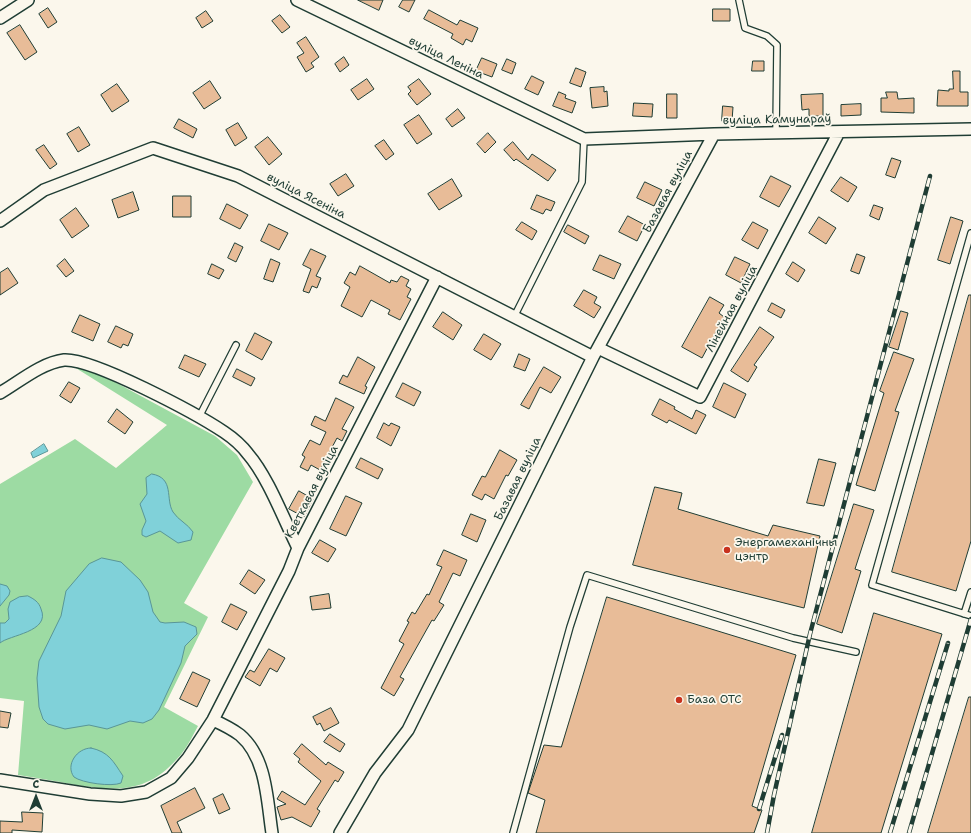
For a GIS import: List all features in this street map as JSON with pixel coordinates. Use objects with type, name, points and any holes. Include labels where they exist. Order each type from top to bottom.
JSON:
[{"type":"street","points":[[0,18],[28,0]]},
{"type":"street","name":"вуліца Леніна","points":[[297,0],[584,139]]},
{"type":"street","name":"вуліца Камунараў","points":[[584,139],[714,134],[776,134],[971,129]]},
{"type":"street","name":"Лінейная вуліца","points":[[596,352],[700,398],[839,132]]},
{"type":"street","name":"Базавая вуліца","points":[[340,833],[375,773],[408,730],[596,352],[714,134]]},
{"type":"street","name":"вуліца Ясеніна","points":[[0,221],[44,190],[153,148],[238,176],[514,316],[596,352]]},
{"type":"street","name":"Кветкавая вуліца","points":[[0,780],[106,796],[133,795],[146,792],[171,778],[181,768],[213,720],[289,572],[298,548],[437,277]]},
{"type":"street","points":[[0,394],[42,368],[64,360],[76,360],[100,368],[200,416],[225,432],[248,454],[264,479],[298,548]]},
{"type":"street","points":[[213,720],[239,734],[254,752],[262,775],[272,833]]},
{"type":"lane","points":[[739,0],[745,28],[767,36],[777,45],[776,134]]},
{"type":"lane","points":[[514,316],[582,182],[584,139]]},
{"type":"lane","points":[[971,233],[872,585],[971,616]]},
{"type":"lane","points":[[200,416],[236,345]]},
{"type":"lane","points":[[513,833],[570,627],[587,575],[793,638],[856,652]]},
{"type":"lane","points":[[964,614],[971,592]]},
{"type":"green space","points":[[71,365],[100,374],[215,436],[237,455],[253,482],[184,603],[208,617],[164,707],[198,726],[183,752],[166,770],[143,784],[131,787],[91,787],[18,775],[24,701],[0,698],[0,484],[75,439],[116,468],[167,425]]},
{"type":"water","points":[[44,444],[48,451],[33,458],[31,453]]},
{"type":"water","points":[[152,474],[159,476],[167,484],[173,512],[193,532],[191,540],[178,543],[160,531],[146,537],[142,535],[142,530],[146,521],[140,504],[147,494],[146,478]]},
{"type":"water","points":[[102,558],[121,562],[140,580],[148,592],[153,612],[160,622],[184,622],[196,627],[197,634],[185,646],[181,663],[159,710],[152,719],[143,723],[130,721],[107,729],[89,725],[65,729],[48,724],[43,719],[39,707],[37,678],[39,661],[61,616],[66,591],[89,564]]},
{"type":"water","points":[[0,584],[7,586],[10,591],[9,595],[0,606]]},
{"type":"water","points":[[28,596],[39,604],[42,617],[40,623],[28,632],[0,643],[0,623],[5,623],[9,619],[8,609],[10,602],[19,597]]},
{"type":"water","points":[[91,748],[102,752],[110,758],[123,776],[121,783],[111,785],[97,784],[83,781],[74,777],[71,767],[74,758],[81,751]]},
{"type":"building","points":[[358,0],[383,0],[379,10]]},
{"type":"building","points":[[403,0],[415,0],[409,12],[399,7]]},
{"type":"building","points":[[48,8],[57,22],[48,28],[39,14]]},
{"type":"building","points":[[713,9],[730,9],[730,21],[713,21]]},
{"type":"building","points":[[429,10],[457,25],[460,20],[478,28],[472,42],[466,39],[463,45],[451,38],[453,34],[424,19]]},
{"type":"building","points":[[206,11],[213,21],[202,28],[196,18]]},
{"type":"building","points":[[280,15],[290,27],[282,33],[272,21]]},
{"type":"building","points":[[20,25],[37,52],[25,60],[7,33]]},
{"type":"building","points":[[306,37],[319,57],[311,63],[314,67],[306,72],[297,57],[304,53],[297,43]]},
{"type":"building","points":[[344,57],[349,65],[340,72],[335,64]]},
{"type":"building","points":[[482,58],[497,64],[492,77],[476,71]]},
{"type":"building","points":[[507,59],[516,63],[512,74],[502,70]]},
{"type":"building","points":[[753,61],[764,61],[764,71],[752,71]]},
{"type":"building","points":[[576,68],[586,72],[581,87],[570,83]]},
{"type":"building","points":[[953,71],[960,71],[960,92],[968,92],[968,106],[937,106],[938,90],[949,91],[949,89],[953,89]]},
{"type":"building","points":[[532,76],[544,82],[538,95],[525,89]]},
{"type":"building","points":[[367,79],[374,89],[358,100],[351,90]]},
{"type":"building","points":[[419,79],[431,94],[417,105],[408,94],[411,91],[408,87]]},
{"type":"building","points":[[210,81],[221,98],[204,109],[193,93]]},
{"type":"building","points":[[117,84],[129,101],[112,112],[101,95]]},
{"type":"building","points":[[604,87],[604,92],[607,91],[608,106],[592,108],[590,88]]},
{"type":"building","points":[[559,92],[566,95],[565,98],[576,102],[572,113],[553,106]]},
{"type":"building","points":[[886,92],[897,92],[898,99],[914,98],[914,113],[881,112],[881,98],[887,98]]},
{"type":"building","points":[[667,94],[677,94],[677,118],[667,118]]},
{"type":"building","points":[[823,94],[823,116],[809,116],[809,109],[802,110],[801,95]]},
{"type":"building","points":[[634,103],[653,104],[652,117],[633,116]]},
{"type":"building","points":[[861,104],[861,115],[841,116],[841,105]]},
{"type":"building","points":[[723,106],[733,107],[732,121],[722,121]]},
{"type":"building","points":[[458,109],[465,118],[452,127],[446,119]]},
{"type":"building","points":[[419,115],[432,134],[417,144],[404,125]]},
{"type":"building","points":[[179,119],[197,129],[193,138],[174,128]]},
{"type":"building","points":[[238,123],[247,138],[235,146],[226,130]]},
{"type":"building","points":[[79,127],[90,145],[78,152],[67,134]]},
{"type":"building","points":[[488,133],[496,142],[485,153],[477,144]]},
{"type":"building","points":[[268,137],[282,154],[269,165],[255,147]]},
{"type":"building","points":[[384,140],[394,154],[386,160],[375,146]]},
{"type":"building","points":[[513,142],[528,160],[532,154],[556,170],[548,181],[516,159],[514,161],[504,150]]},
{"type":"building","points":[[44,145],[57,164],[50,169],[36,150]]},
{"type":"building","points":[[892,158],[901,161],[895,178],[886,175]]},
{"type":"building","points":[[346,174],[354,186],[338,196],[330,184]]},
{"type":"building","points":[[771,176],[791,186],[779,207],[760,197]]},
{"type":"building","points":[[841,177],[857,187],[848,202],[831,191]]},
{"type":"building","points":[[452,179],[462,196],[439,210],[428,194]]},
{"type":"building","points":[[645,182],[662,190],[654,206],[637,198]]},
{"type":"building","points":[[133,192],[139,210],[118,218],[112,200]]},
{"type":"building","points":[[537,195],[555,202],[551,211],[546,209],[543,214],[531,209]]},
{"type":"building","points":[[173,196],[191,196],[191,217],[173,217]]},
{"type":"building","points":[[227,204],[248,215],[240,229],[220,219]]},
{"type":"building","points":[[874,205],[883,208],[879,220],[870,216]]},
{"type":"building","points":[[76,208],[89,226],[72,238],[60,220]]},
{"type":"building","points":[[628,216],[645,225],[637,241],[619,232]]},
{"type":"building","points":[[819,217],[836,228],[826,244],[809,233]]},
{"type":"building","points":[[951,217],[963,221],[950,264],[938,260]]},
{"type":"building","points":[[522,222],[537,231],[532,240],[516,230]]},
{"type":"building","points":[[753,222],[768,230],[758,249],[742,240]]},
{"type":"building","points":[[269,224],[288,233],[279,250],[261,241]]},
{"type":"building","points":[[568,225],[589,236],[585,244],[564,232]]},
{"type":"building","points":[[235,243],[243,247],[236,262],[228,258]]},
{"type":"building","points":[[311,249],[326,256],[316,276],[321,278],[317,288],[312,286],[309,293],[303,291],[311,269],[303,265]]},
{"type":"building","points":[[857,254],[865,257],[859,274],[851,271]]},
{"type":"building","points":[[600,255],[621,264],[614,279],[593,270]]},
{"type":"building","points":[[735,257],[750,264],[741,283],[726,275]]},
{"type":"building","points":[[65,259],[74,271],[66,277],[57,266]]},
{"type":"building","points":[[271,259],[280,263],[273,282],[264,279]]},
{"type":"building","points":[[793,262],[805,270],[798,282],[786,274]]},
{"type":"building","points":[[212,264],[224,270],[219,279],[208,274]]},
{"type":"building","points":[[360,266],[390,283],[391,280],[397,282],[401,276],[409,280],[406,286],[411,289],[407,297],[411,299],[400,320],[388,314],[390,310],[371,300],[362,317],[341,306],[350,287],[344,283],[350,272],[355,275]]},
{"type":"building","points":[[8,268],[18,283],[0,295],[0,273]]},
{"type":"building","points":[[584,290],[597,297],[594,303],[601,307],[594,318],[574,306]]},
{"type":"building","points":[[969,295],[971,295],[971,541],[956,591],[892,572]]},
{"type":"building","points":[[710,297],[724,305],[719,313],[724,317],[702,358],[682,347]]},
{"type":"building","points":[[772,303],[785,310],[781,318],[768,311]]},
{"type":"building","points":[[901,311],[908,313],[898,350],[889,347]]},
{"type":"building","points":[[443,312],[462,325],[453,340],[433,327]]},
{"type":"building","points":[[80,315],[100,324],[93,341],[72,332]]},
{"type":"building","points":[[116,326],[133,334],[128,346],[123,344],[121,348],[108,342]]},
{"type":"building","points":[[760,327],[774,337],[754,365],[757,367],[748,382],[731,371]]},
{"type":"building","points":[[255,333],[272,342],[262,360],[246,351]]},
{"type":"building","points":[[484,334],[501,344],[491,360],[474,350]]},
{"type":"building","points":[[894,352],[914,359],[895,411],[899,412],[875,491],[856,485],[884,393],[880,391]]},
{"type":"building","points":[[519,354],[530,359],[525,371],[514,367]]},
{"type":"building","points":[[185,355],[206,364],[199,377],[179,368]]},
{"type":"building","points":[[358,357],[375,367],[365,386],[367,387],[364,394],[339,383],[343,375],[347,377]]},
{"type":"building","points":[[544,367],[561,377],[551,393],[540,387],[529,409],[521,405]]},
{"type":"building","points":[[237,369],[255,378],[251,386],[233,377]]},
{"type":"building","points":[[69,382],[80,388],[71,403],[60,396]]},
{"type":"building","points":[[403,383],[421,392],[414,406],[396,397]]},
{"type":"building","points":[[724,383],[746,394],[735,418],[713,407]]},
{"type":"building","points":[[336,398],[354,407],[342,429],[347,431],[342,441],[337,438],[320,470],[311,465],[308,471],[300,467],[305,457],[302,455],[310,440],[320,445],[326,432],[311,425],[315,416],[325,421]]},
{"type":"building","points":[[660,399],[692,419],[696,410],[706,415],[696,434],[669,420],[667,423],[652,415]]},
{"type":"building","points":[[117,409],[133,422],[125,434],[108,422]]},
{"type":"building","points":[[384,423],[389,426],[391,423],[400,427],[391,446],[377,438]]},
{"type":"building","points":[[500,450],[517,460],[508,476],[506,475],[494,499],[485,494],[482,500],[472,495],[482,476],[485,477]]},
{"type":"building","points":[[361,458],[383,469],[378,479],[356,468]]},
{"type":"building","points":[[819,459],[836,463],[824,506],[807,503]]},
{"type":"building","name":"Энергамеханічны цэнтр","points":[[655,487],[682,493],[678,509],[768,536],[773,525],[820,536],[804,608],[633,565]]},
{"type":"building","points":[[299,491],[313,499],[304,517],[289,509]]},
{"type":"building","points":[[346,496],[362,503],[346,536],[330,529]]},
{"type":"building","points":[[854,504],[874,510],[855,569],[861,571],[842,633],[817,624]]},
{"type":"building","points":[[471,514],[486,520],[477,542],[462,535]]},
{"type":"building","points":[[320,540],[336,549],[328,562],[312,553]]},
{"type":"building","points":[[444,550],[467,560],[460,576],[453,573],[439,602],[444,605],[434,621],[432,620],[400,677],[404,679],[394,696],[381,688],[404,644],[399,641],[409,622],[407,621],[412,612],[415,614],[427,594],[429,595],[442,567],[437,565]]},
{"type":"building","points":[[249,570],[265,580],[255,594],[240,584]]},
{"type":"building","points":[[329,594],[331,608],[312,610],[310,597]]},
{"type":"building","name":"База ОТС","points":[[607,597],[796,655],[752,806],[762,810],[754,833],[536,833],[545,800],[528,793],[544,745],[561,747]]},
{"type":"building","points":[[231,604],[247,612],[237,630],[222,622]]},
{"type":"building","points":[[874,613],[942,634],[881,833],[812,833]]},
{"type":"building","points":[[269,649],[285,658],[277,672],[270,668],[260,686],[245,677],[250,670],[254,672]]},
{"type":"building","points":[[193,672],[210,680],[197,707],[180,699]]},
{"type":"building","points":[[969,697],[971,697],[971,833],[928,833]]},
{"type":"building","points":[[331,708],[339,723],[324,731],[320,723],[317,725],[313,717]]},
{"type":"building","points":[[0,711],[11,713],[8,728],[0,727]]},
{"type":"building","points":[[330,734],[345,744],[340,752],[324,742]]},
{"type":"building","points":[[302,744],[326,765],[328,762],[344,772],[338,782],[335,780],[317,809],[320,811],[311,827],[292,817],[281,820],[277,807],[286,804],[277,799],[282,791],[305,805],[321,781],[298,762],[300,759],[294,754]]},
{"type":"building","points":[[195,788],[205,808],[177,822],[182,833],[172,833],[161,806]]},
{"type":"building","points":[[223,794],[230,809],[219,814],[213,799]]},
{"type":"building","points":[[22,812],[43,813],[42,832],[12,830],[12,833],[0,833],[0,821],[22,822]]},
{"type":"railway","points":[[767,833],[810,634],[930,176]]},
{"type":"railway","points":[[909,833],[971,619]]},
{"type":"railway","points":[[890,833],[948,643]]},
{"type":"railway","points":[[759,809],[782,735]]},
{"type":"place","name":"Энергамеханічны цэнтр","points":[[727,550]]},
{"type":"place","name":"База ОТС","points":[[679,700]]}]
